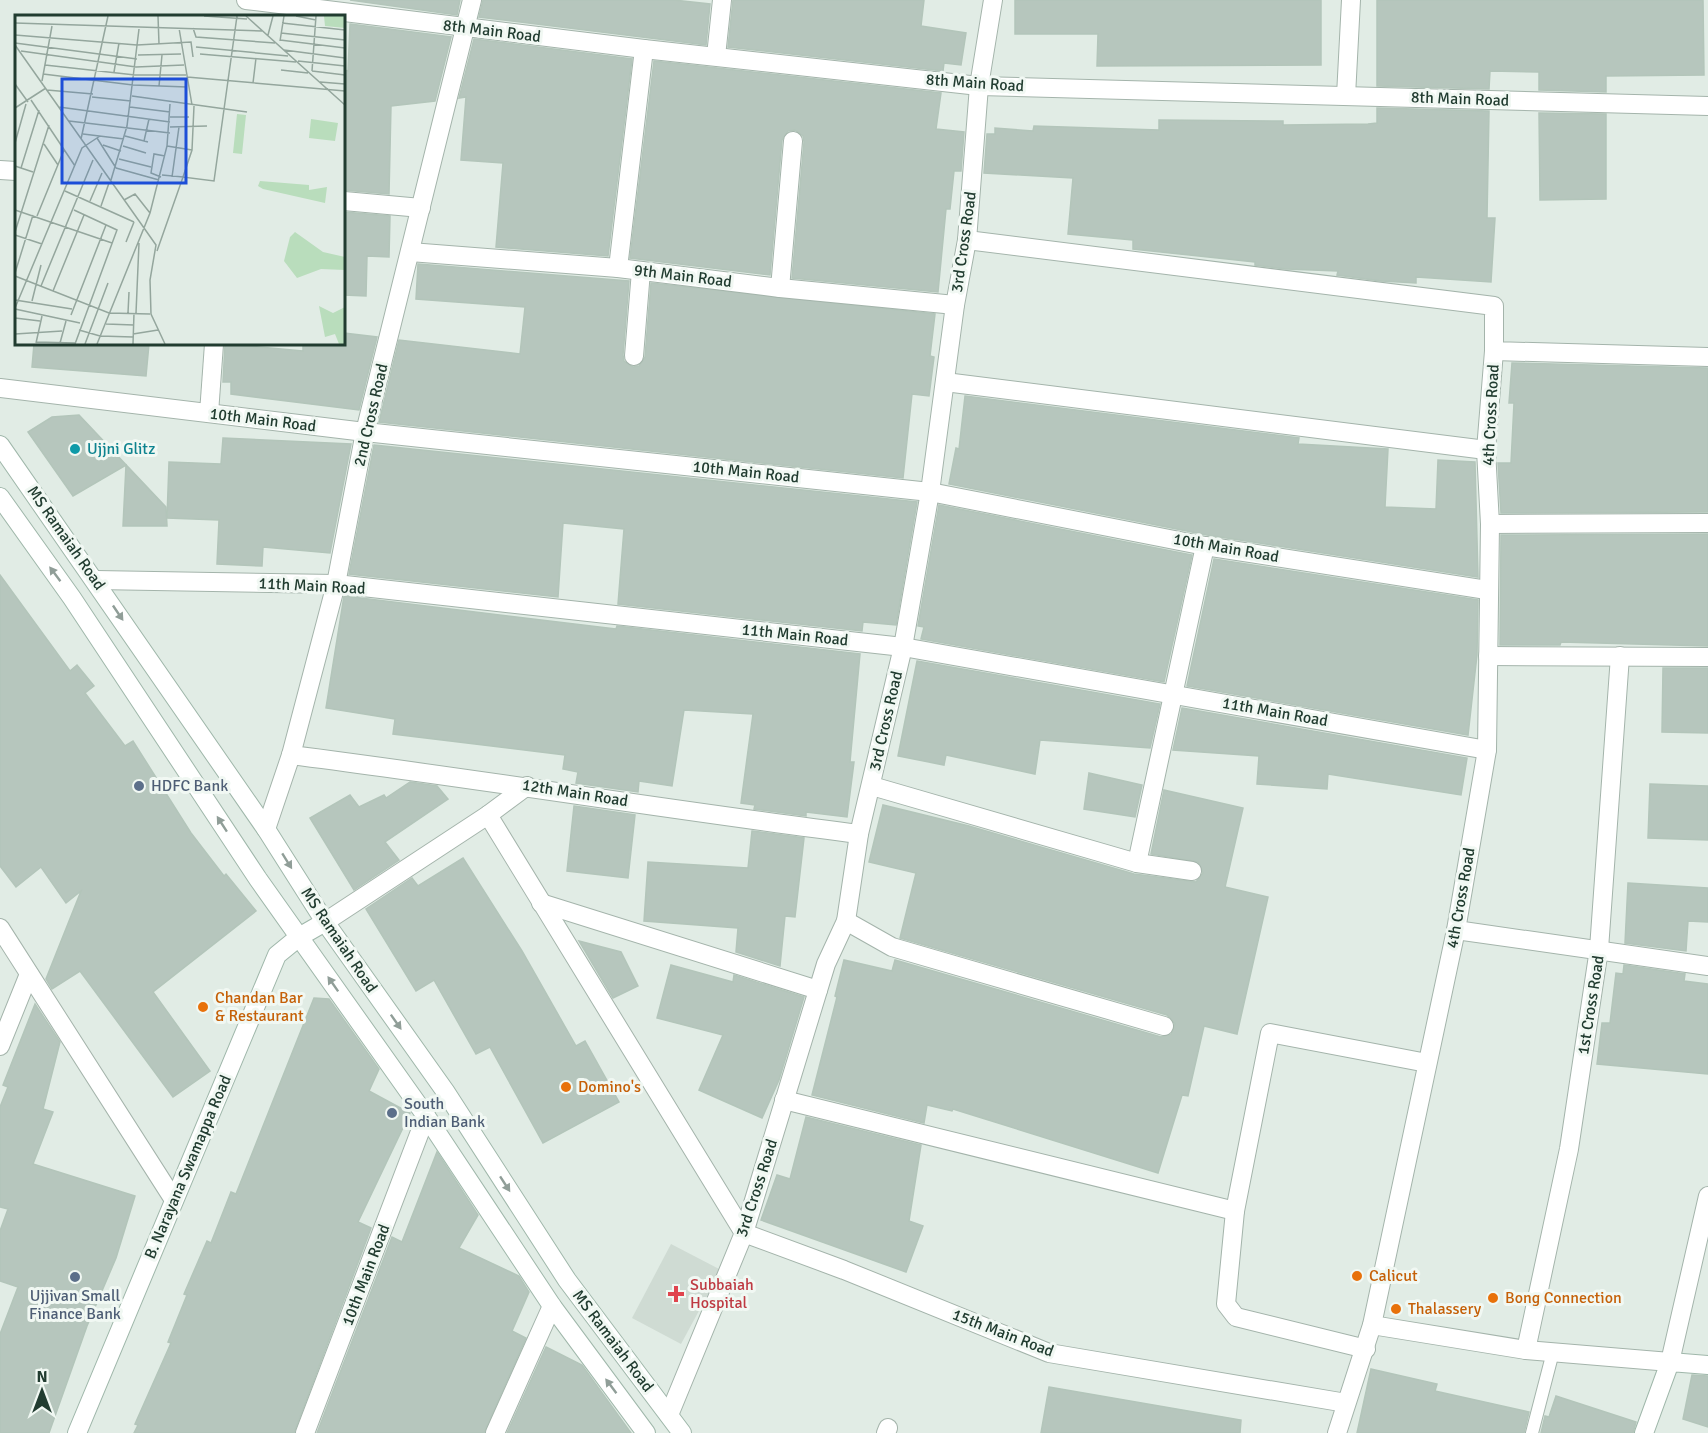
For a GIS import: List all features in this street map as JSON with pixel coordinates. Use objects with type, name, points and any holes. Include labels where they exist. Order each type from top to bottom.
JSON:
[{"type":"street","name":"8th Main Road","points":[[246,0],[464,28],[979,86],[1708,106]]},
{"type":"street","name":"2nd Cross Road","points":[[266,829],[291,755],[336,584],[365,432],[472,0]]},
{"type":"street","points":[[716,56],[722,0]]},
{"type":"street","name":"3rd Cross Road","points":[[669,1415],[744,1233],[826,964],[846,921],[859,834],[903,646],[930,492],[955,305],[967,240],[979,86],[993,0]]},
{"type":"street","points":[[1346,96],[1351,0]]},
{"type":"street","points":[[618,268],[644,49]]},
{"type":"street","points":[[780,288],[793,141]]},
{"type":"street","points":[[0,170],[15,171]]},
{"type":"street","points":[[345,201],[421,208]]},
{"type":"street","name":"4th Cross Road","points":[[967,240],[1494,306],[1494,351],[1486,450],[1490,524],[1487,590],[1487,750],[1456,930],[1372,1325],[1337,1433]]},
{"type":"street","name":"9th Main Road","points":[[410,252],[618,268],[780,288],[955,305]]},
{"type":"street","points":[[634,356],[641,271]]},
{"type":"street","points":[[209,413],[214,345]]},
{"type":"street","points":[[1494,351],[1708,357]]},
{"type":"street","points":[[945,382],[1486,450]]},
{"type":"street","name":"10th Main Road","points":[[0,388],[365,432],[930,492],[1204,546],[1487,590]]},
{"type":"street","name":"MS Ramaiah Road","points":[[0,445],[96,580],[266,829],[325,922],[444,1091],[567,1280],[682,1433]]},
{"type":"street","name":"MS Ramaiah Road","points":[[0,497],[72,598],[299,937],[426,1116],[552,1306],[646,1433]]},
{"type":"street","points":[[1490,524],[1708,523]]},
{"type":"street","points":[[1137,863],[1204,546]]},
{"type":"street","name":"11th Main Road","points":[[96,580],[336,584],[903,646],[1487,750]]},
{"type":"street","points":[[1488,656],[1708,657]]},
{"type":"street","name":"1st Cross Road","points":[[1526,1350],[1569,1149],[1599,949],[1620,656]]},
{"type":"street","name":"12th Main Road","points":[[291,755],[527,786],[725,817],[859,834]]},
{"type":"street","name":"B. Narayana Swamappa Road","points":[[77,1433],[277,955],[299,937],[488,815],[527,786]]},
{"type":"street","points":[[872,786],[1137,863],[1192,871]]},
{"type":"street","points":[[488,815],[744,1233]]},
{"type":"street","points":[[541,903],[818,990]]},
{"type":"street","points":[[846,921],[892,947],[1164,1026]]},
{"type":"street","points":[[0,928],[174,1200]]},
{"type":"street","points":[[1456,930],[1708,966]]},
{"type":"street","points":[[0,1046],[29,975]]},
{"type":"street","points":[[1365,1349],[1236,1317],[1226,1304],[1235,1212],[1270,1033],[1427,1064]]},
{"type":"street","points":[[784,1100],[1235,1212]]},
{"type":"street","name":"10th Main Road","points":[[305,1433],[426,1116]]},
{"type":"street","points":[[1644,1433],[1670,1362],[1708,1196]]},
{"type":"street","name":"15th Main Road","points":[[744,1233],[844,1270],[1049,1353],[1346,1403]]},
{"type":"street","points":[[495,1433],[552,1306]]},
{"type":"street","points":[[1372,1325],[1526,1350],[1708,1365]]},
{"type":"lane","points":[[1532,1433],[1553,1352]]},
{"type":"shaded area","name":"Subbaiah Hospital","points":[[671,1244],[721,1270],[681,1344],[632,1318]]},
{"type":"building","points":[[350,0],[460,0],[457,15]]},
{"type":"building","points":[[483,0],[674,0],[710,4],[706,45],[479,17]]},
{"type":"building","points":[[733,0],[924,0],[921,26],[966,33],[961,65],[944,63],[943,71],[728,47]]},
{"type":"building","points":[[1015,0],[1321,0],[1321,65],[1097,66],[1098,34],[1015,34]]},
{"type":"building","points":[[1377,0],[1703,0],[1704,75],[1606,76],[1606,92],[1539,90],[1539,72],[1490,71],[1489,89],[1377,86]]},
{"type":"building","points":[[350,24],[451,37],[435,101],[391,106],[389,194],[345,190],[345,70],[348,71]]},
{"type":"building","points":[[474,39],[632,59],[608,256],[496,247],[503,163],[461,160],[466,97],[459,98]]},
{"type":"building","points":[[654,61],[941,93],[936,129],[964,132],[961,171],[954,171],[950,209],[946,209],[938,292],[792,278],[804,142],[803,136],[795,130],[788,131],[782,140],[770,275],[630,258]]},
{"type":"building","points":[[1377,108],[1489,111],[1487,218],[1495,218],[1491,282],[1416,277],[1416,283],[1381,281],[1337,275],[1338,271],[1286,269],[1255,265],[1255,262],[1133,249],[1133,240],[1068,234],[1073,178],[984,173],[987,134],[995,134],[995,128],[1033,131],[1034,126],[1159,130],[1159,120],[1283,121],[1283,125],[1368,124],[1377,123]]},
{"type":"building","points":[[1539,113],[1606,114],[1606,199],[1540,200]]},
{"type":"building","points":[[345,212],[390,216],[389,257],[367,256],[366,296],[345,295]]},
{"type":"building","points":[[418,264],[629,281],[623,355],[624,361],[633,367],[639,366],[645,357],[651,283],[935,314],[930,356],[934,357],[929,396],[912,394],[903,478],[379,422],[399,340],[520,354],[525,307],[416,299]]},
{"type":"building","points":[[345,333],[377,337],[359,410],[231,394],[231,382],[223,382],[225,345],[303,351],[303,345],[345,345]]},
{"type":"building","points":[[34,345],[149,345],[146,376],[32,367]]},
{"type":"building","points":[[1512,363],[1708,368],[1708,512],[1501,513],[1498,463],[1511,463],[1514,403],[1509,403]]},
{"type":"building","points":[[965,396],[1299,438],[1298,444],[1388,449],[1385,507],[1436,509],[1438,460],[1475,462],[1478,577],[1207,535],[949,484],[956,448],[959,449]]},
{"type":"building","name":"Ujjni Glitz","points":[[79,415],[166,507],[167,526],[123,526],[126,465],[73,496],[28,432],[52,417]]},
{"type":"building","points":[[223,438],[351,444],[330,553],[263,547],[262,566],[217,564],[219,520],[167,518],[169,462],[221,464]]},
{"type":"building","points":[[374,445],[917,502],[896,625],[863,622],[862,631],[618,604],[624,529],[563,523],[558,597],[349,574]]},
{"type":"building","points":[[939,505],[1192,555],[1164,682],[921,639],[924,627],[918,626]]},
{"type":"building","points":[[1708,534],[1708,646],[1561,642],[1560,645],[1500,645],[1501,535]]},
{"type":"building","points":[[1214,559],[1478,600],[1477,655],[1468,735],[1187,686]]},
{"type":"building","points":[[0,575],[70,671],[77,665],[94,686],[85,693],[125,746],[133,741],[191,833],[224,876],[226,874],[256,911],[153,992],[210,1071],[173,1097],[80,971],[52,989],[46,979],[81,891],[66,903],[41,867],[16,887],[0,866]]},
{"type":"building","points":[[344,596],[616,629],[617,626],[860,654],[850,762],[854,762],[847,817],[806,812],[806,816],[754,809],[755,805],[741,803],[753,714],[684,710],[672,786],[639,781],[638,792],[576,783],[578,772],[563,769],[565,755],[393,734],[395,719],[326,708]]},
{"type":"building","points":[[917,661],[1160,704],[1150,748],[1040,740],[1035,774],[946,755],[944,765],[898,756]]},
{"type":"building","points":[[1663,668],[1708,668],[1708,733],[1662,732]]},
{"type":"building","points":[[1182,708],[1467,758],[1461,795],[1328,774],[1327,789],[1257,784],[1259,756],[1173,750]]},
{"type":"building","points":[[1089,773],[1142,785],[1135,817],[1084,809]]},
{"type":"building","points":[[410,782],[437,786],[448,799],[385,842],[399,860],[354,890],[310,818],[350,795],[359,807],[384,795],[386,798]]},
{"type":"building","points":[[1650,784],[1708,786],[1708,840],[1648,838]]},
{"type":"building","points":[[1164,790],[1243,808],[1225,887],[1268,897],[1237,1034],[1204,1026],[1188,1096],[1182,1095],[1158,1173],[953,1109],[952,1111],[927,1105],[924,1123],[812,1095],[844,960],[892,971],[895,960],[1161,1037],[1171,1034],[1175,1024],[1167,1015],[900,938],[916,873],[869,862],[883,805],[969,826],[1134,874],[1196,882],[1203,873],[1198,862],[1151,854]]},
{"type":"building","points":[[574,806],[635,815],[628,878],[567,871]]},
{"type":"building","points":[[752,831],[804,838],[795,917],[785,916],[780,966],[736,952],[738,928],[644,921],[648,862],[748,868]]},
{"type":"building","points":[[463,858],[522,951],[576,1046],[585,1041],[619,1102],[543,1143],[490,1047],[476,1054],[434,980],[416,991],[366,909],[412,878],[418,886]]},
{"type":"building","points":[[1628,883],[1708,888],[1708,922],[1688,921],[1686,951],[1625,943]]},
{"type":"building","points":[[579,941],[621,952],[638,986],[613,998]]},
{"type":"building","points":[[671,965],[733,982],[734,975],[804,997],[779,1080],[762,1118],[699,1090],[723,1035],[657,1018]]},
{"type":"building","points":[[1624,965],[1685,974],[1684,981],[1708,984],[1708,1074],[1597,1064],[1602,1023],[1610,1023],[1616,973],[1623,974]]},
{"type":"building","points":[[314,998],[329,999],[379,1069],[369,1091],[410,1113],[358,1222],[371,1228],[294,1433],[134,1433],[138,1425],[135,1424],[171,1343],[168,1342],[187,1295],[184,1294],[207,1241],[211,1243],[231,1192],[236,1194]]},
{"type":"building","points":[[35,1004],[60,1042],[43,1109],[53,1112],[33,1164],[135,1196],[116,1258],[87,1326],[49,1433],[0,1433],[0,1334],[18,1287],[0,1281],[0,1231],[8,1209],[0,1207],[0,1107],[8,1087],[3,1085]]},
{"type":"building","points":[[806,1117],[921,1145],[909,1221],[923,1226],[906,1272],[761,1220],[777,1175],[790,1179]]},
{"type":"building","points":[[437,1152],[478,1215],[459,1248],[519,1276],[529,1292],[512,1331],[526,1338],[484,1433],[317,1433],[392,1237],[402,1242]]},
{"type":"building","points":[[546,1347],[582,1365],[631,1433],[507,1433]]},
{"type":"building","points":[[1371,1369],[1437,1384],[1435,1391],[1529,1412],[1524,1433],[1357,1433]]},
{"type":"building","points":[[1692,1375],[1708,1376],[1708,1427],[1683,1419]]},
{"type":"building","points":[[1049,1387],[1241,1420],[1240,1433],[1041,1433]]},
{"type":"building","points":[[1556,1396],[1636,1422],[1633,1433],[1541,1433],[1545,1416],[1549,1417]]},
{"type":"place","name":"Ujjni Glitz","points":[[75,449]]},
{"type":"place","name":"HDFC Bank","points":[[139,786]]},
{"type":"place","name":"Chandan Bar & Restaurant","points":[[203,1007]]},
{"type":"place","name":"Domino's","points":[[566,1087]]},
{"type":"place","name":"South Indian Bank","points":[[392,1113]]},
{"type":"place","name":"Calicut","points":[[1357,1276]]},
{"type":"place","name":"Ujjivan Small Finance Bank","points":[[75,1277]]},
{"type":"place","name":"Subbaiah Hospital","points":[[676,1294]]},
{"type":"place","name":"Bong Connection","points":[[1493,1298]]},
{"type":"place","name":"Thalassery","points":[[1396,1309]]}]
